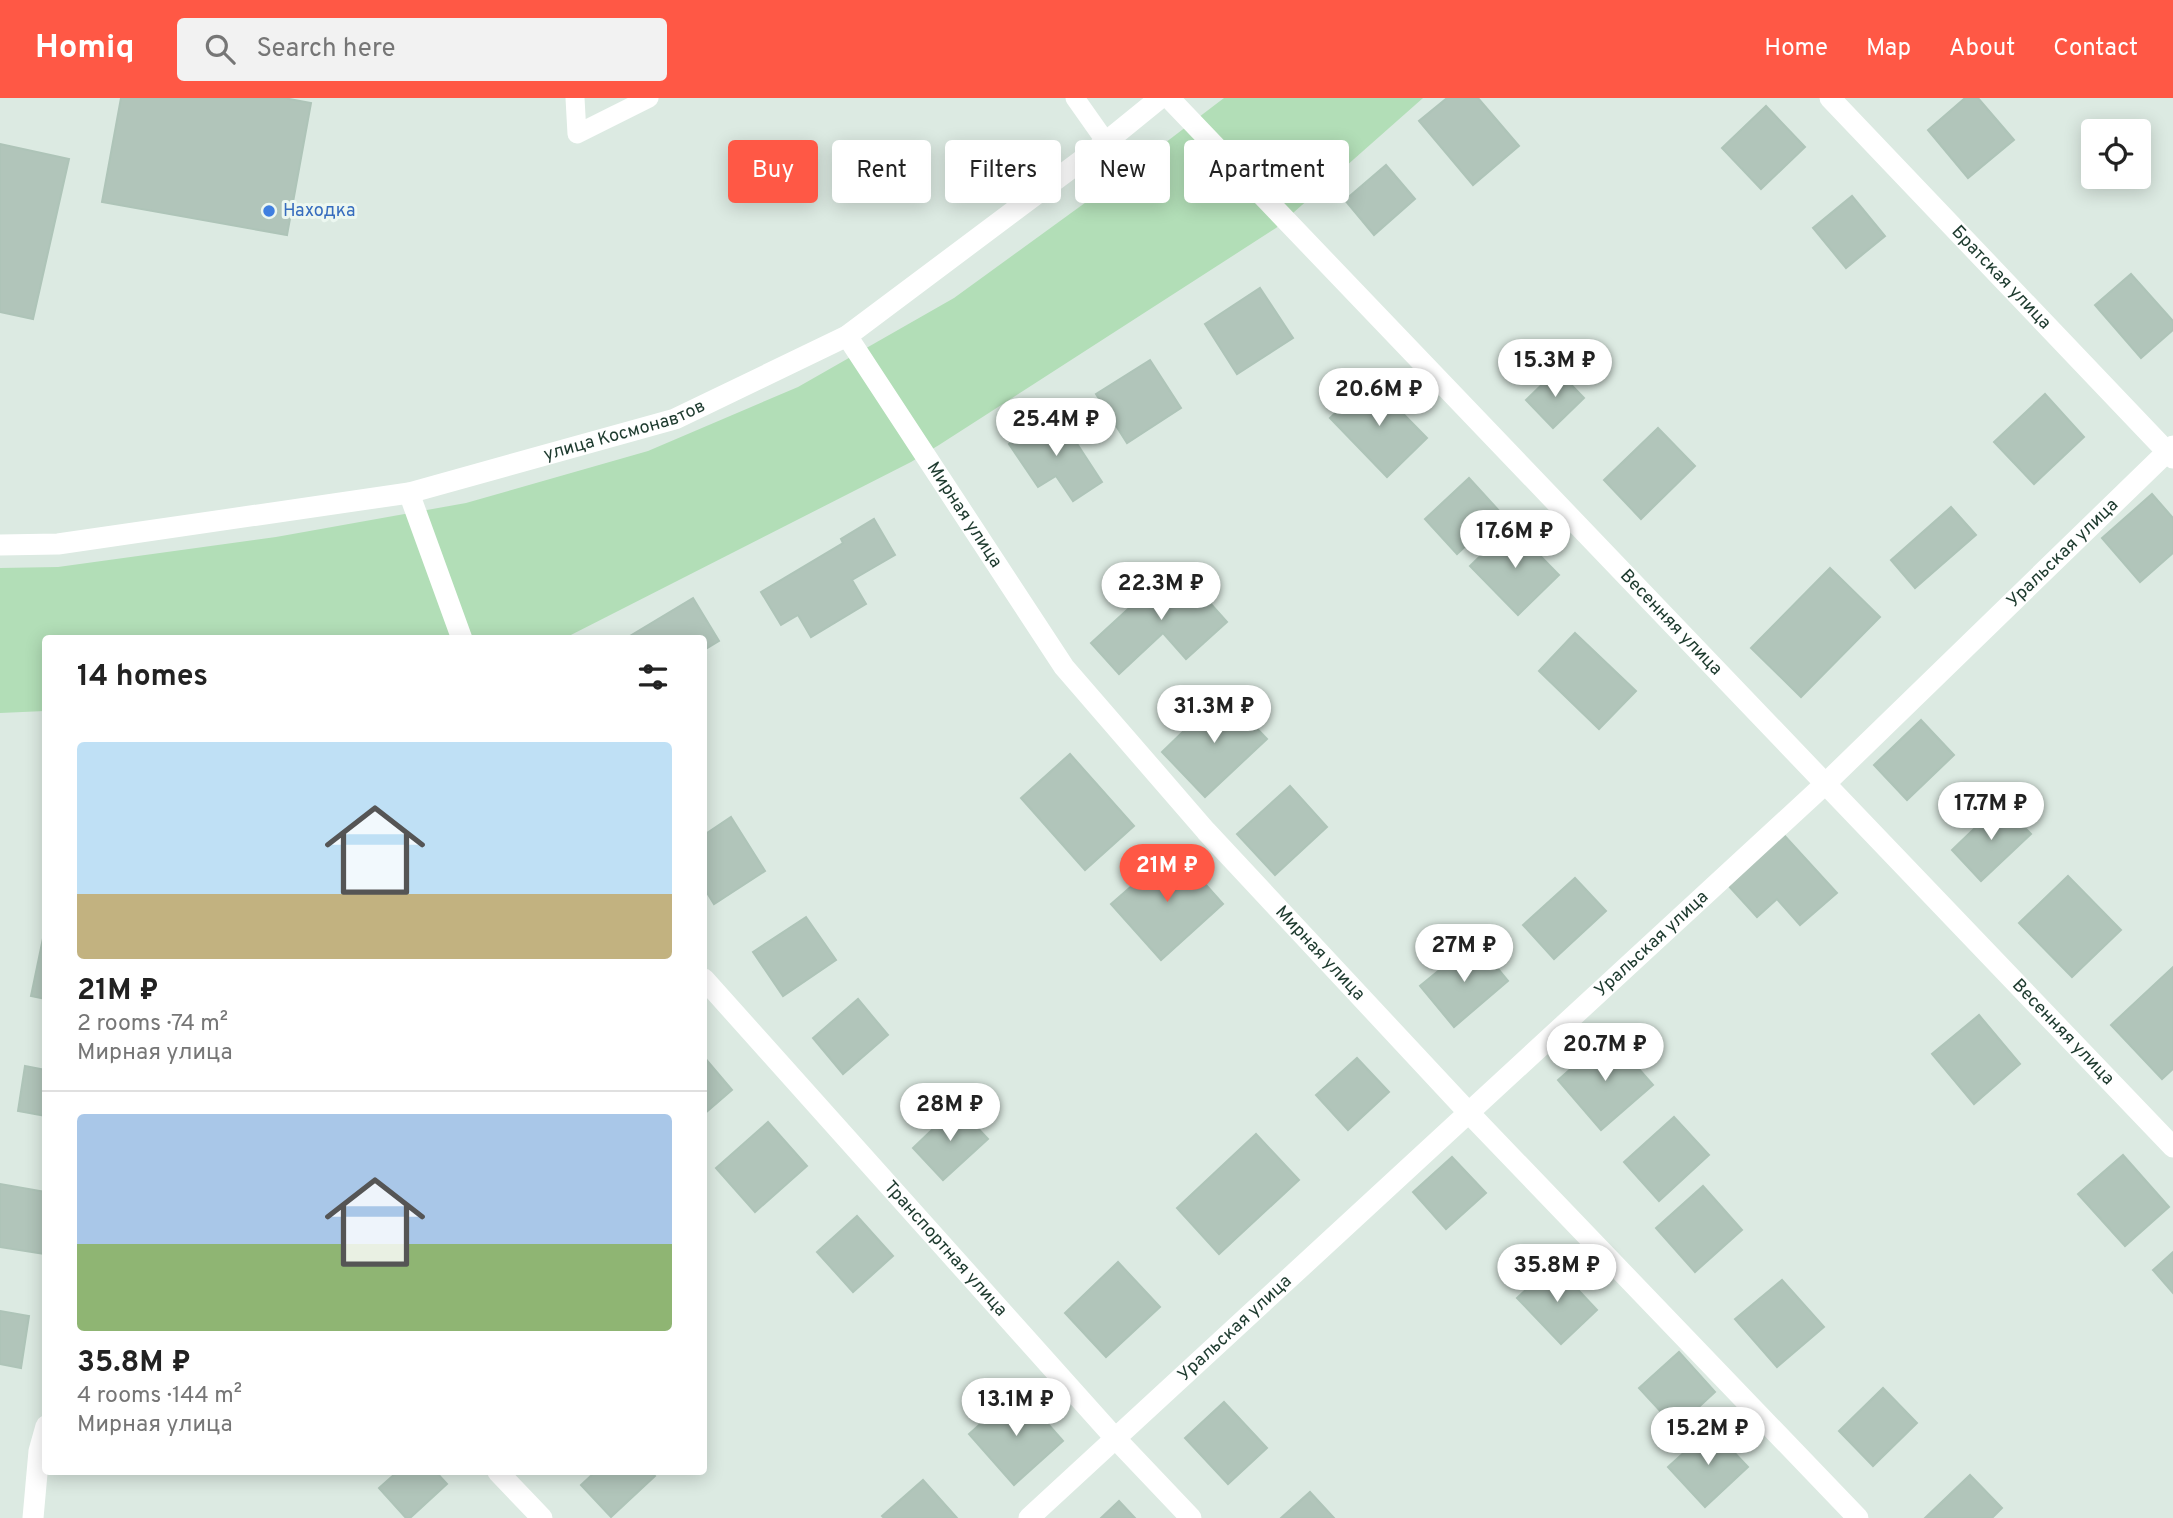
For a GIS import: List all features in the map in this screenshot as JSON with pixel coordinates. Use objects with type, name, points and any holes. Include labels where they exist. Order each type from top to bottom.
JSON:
[{"type":"street","name":"улица Космонавтов","points":[[1108,140],[1160,98]]},
{"type":"street","name":"Весенняя улица","points":[[1169,98],[2173,1147]]},
{"type":"street","name":"Братская улица","points":[[1830,98],[2171,452]]},
{"type":"street","name":"улица Космонавтов","points":[[0,545],[58,544],[409,493],[675,419],[847,336],[1075,165]]},
{"type":"street","name":"Мирная улица","points":[[847,336],[1064,667],[1206,831],[1469,1113],[1858,1518]]},
{"type":"street","name":"Уральская улица","points":[[1029,1518],[1824,785],[2171,452]]},
{"type":"street","points":[[409,493],[461,635]]},
{"type":"street","name":"Транспортная улица","points":[[707,982],[1115,1438],[1191,1518]]},
{"type":"street","points":[[33,1518],[42,1440]]},
{"type":"street","points":[[501,1475],[542,1518]]},
{"type":"lane","points":[[575,98],[576,134],[649,98]]},
{"type":"lane","points":[[1075,98],[1105,140]]},
{"type":"green space","points":[[1224,98],[1423,98],[1349,163],[1349,140],[1184,140],[1184,203],[1304,203],[1276,228],[911,462],[571,635],[42,635],[42,711],[0,713],[0,568],[58,567],[276,537],[466,503],[648,451],[798,387],[954,298],[1085,203],[1170,203],[1169,140]]},
{"type":"building","points":[[121,98],[284,98],[311,103],[287,235],[102,202]]},
{"type":"building","points":[[1447,98],[1478,98],[1519,146],[1473,185],[1419,121]]},
{"type":"building","points":[[1965,98],[1978,98],[2014,140],[1968,178],[1928,130]]},
{"type":"building","points":[[1766,106],[1805,147],[1761,189],[1722,148]]},
{"type":"building","points":[[0,144],[69,159],[33,319],[0,312]]},
{"type":"building","points":[[1386,165],[1415,199],[1374,235],[1347,203],[1349,197]]},
{"type":"building","points":[[1852,196],[1885,236],[1846,268],[1813,228]]},
{"type":"building","points":[[2131,274],[2173,321],[2173,330],[2141,358],[2095,305]]},
{"type":"building","points":[[1260,288],[1293,338],[1237,374],[1205,324]]},
{"type":"building","points":[[1150,360],[1181,408],[1127,443],[1096,394]]},
{"type":"building","points":[[1557,370],[1584,398],[1553,428],[1526,400]]},
{"type":"building","points":[[1370,380],[1427,438],[1387,477],[1330,418]]},
{"type":"building","points":[[2045,394],[2084,437],[2034,484],[1994,442]]},
{"type":"building","points":[[1057,413],[1102,482],[1073,501],[1056,476],[1038,487],[1009,444]]},
{"type":"building","points":[[1658,428],[1695,466],[1641,519],[1604,480]]},
{"type":"building","points":[[1469,478],[1501,513],[1457,554],[1425,519]]},
{"type":"building","points":[[2152,494],[2173,518],[2173,553],[2140,582],[2102,538]]},
{"type":"building","points":[[1951,507],[1976,535],[1915,588],[1891,560]]},
{"type":"building","points":[[874,519],[895,555],[852,580],[866,604],[811,637],[798,615],[781,625],[761,592],[843,543],[841,539]]},
{"type":"building","points":[[1511,526],[1559,575],[1518,615],[1470,566]]},
{"type":"building","points":[[1176,565],[1227,622],[1186,659],[1163,633],[1119,674],[1091,643]]},
{"type":"building","points":[[1830,568],[1880,617],[1801,697],[1751,648]]},
{"type":"building","points":[[693,598],[719,641],[707,648],[707,635],[632,635]]},
{"type":"building","points":[[1575,633],[1636,691],[1599,729],[1539,671]]},
{"type":"building","points":[[1223,693],[1267,739],[1205,797],[1162,752]]},
{"type":"building","points":[[1921,720],[1954,755],[1907,800],[1874,765]]},
{"type":"building","points":[[1070,754],[1134,826],[1085,870],[1021,798]]},
{"type":"building","points":[[1290,786],[1327,827],[1275,875],[1237,834]]},
{"type":"building","points":[[2001,803],[2031,834],[1981,881],[1952,850]]},
{"type":"building","points":[[731,817],[765,871],[714,904],[707,893],[707,833]]},
{"type":"building","points":[[1783,834],[1837,893],[1800,925],[1777,899],[1757,917],[1727,884]]},
{"type":"building","points":[[1174,849],[1223,904],[1161,960],[1111,904]]},
{"type":"building","points":[[2068,876],[2121,930],[2072,977],[2019,923]]},
{"type":"building","points":[[1575,878],[1606,911],[1554,959],[1523,925]]},
{"type":"building","points":[[806,917],[836,960],[783,996],[753,952]]},
{"type":"building","points":[[1475,941],[1508,981],[1454,1027],[1420,986]]},
{"type":"building","points":[[42,943],[42,998],[31,996]]},
{"type":"building","points":[[2173,967],[2173,1069],[2162,1079],[2111,1025]]},
{"type":"building","points":[[858,999],[888,1035],[843,1074],[813,1038]]},
{"type":"building","points":[[1979,1015],[2020,1064],[1974,1104],[1932,1054]]},
{"type":"building","points":[[1609,1035],[1653,1085],[1601,1130],[1558,1080]]},
{"type":"building","points":[[1357,1058],[1389,1092],[1348,1130],[1316,1095]]},
{"type":"building","points":[[707,1061],[732,1090],[707,1111]]},
{"type":"building","points":[[25,1066],[42,1069],[42,1115],[18,1111]]},
{"type":"building","points":[[957,1106],[988,1139],[943,1180],[913,1148]]},
{"type":"building","points":[[1674,1117],[1709,1155],[1659,1201],[1624,1162]]},
{"type":"building","points":[[768,1122],[807,1166],[755,1212],[716,1168]]},
{"type":"building","points":[[1256,1134],[1299,1180],[1219,1254],[1177,1208]]},
{"type":"building","points":[[2123,1155],[2169,1207],[2125,1246],[2078,1194]]},
{"type":"building","points":[[1452,1157],[1486,1193],[1446,1229],[1413,1192]]},
{"type":"building","points":[[0,1184],[42,1191],[42,1254],[0,1247]]},
{"type":"building","points":[[1703,1186],[1742,1230],[1695,1272],[1656,1228]]},
{"type":"building","points":[[857,1216],[893,1256],[853,1292],[817,1252]]},
{"type":"building","points":[[2173,1252],[2173,1293],[2153,1270]]},
{"type":"building","points":[[1118,1262],[1160,1307],[1106,1357],[1065,1313]]},
{"type":"building","points":[[1554,1264],[1597,1310],[1561,1344],[1517,1298]]},
{"type":"building","points":[[1782,1280],[1824,1327],[1777,1367],[1735,1319]]},
{"type":"building","points":[[0,1311],[29,1316],[21,1368],[0,1364]]},
{"type":"building","points":[[1679,1352],[1715,1392],[1676,1428],[1639,1388]]},
{"type":"building","points":[[1883,1388],[1917,1423],[1873,1466],[1839,1431]]},
{"type":"building","points":[[1018,1390],[1063,1441],[1014,1485],[969,1434]]},
{"type":"building","points":[[1224,1402],[1267,1448],[1228,1484],[1185,1438]]},
{"type":"building","points":[[1711,1428],[1748,1467],[1705,1507],[1668,1467]]},
{"type":"building","points":[[394,1475],[439,1475],[447,1484],[410,1518],[406,1518],[379,1488]]},
{"type":"building","points":[[592,1475],[655,1476],[611,1517],[581,1485]]},
{"type":"building","points":[[1970,1475],[2002,1508],[1992,1518],[1925,1518]]},
{"type":"building","points":[[923,1480],[957,1518],[882,1516]]},
{"type":"building","points":[[1310,1492],[1334,1518],[1281,1518]]},
{"type":"building","points":[[1119,1501],[1135,1518],[1101,1518]]},
{"type":"place","name":"Находка","points":[[269,211]]}]
